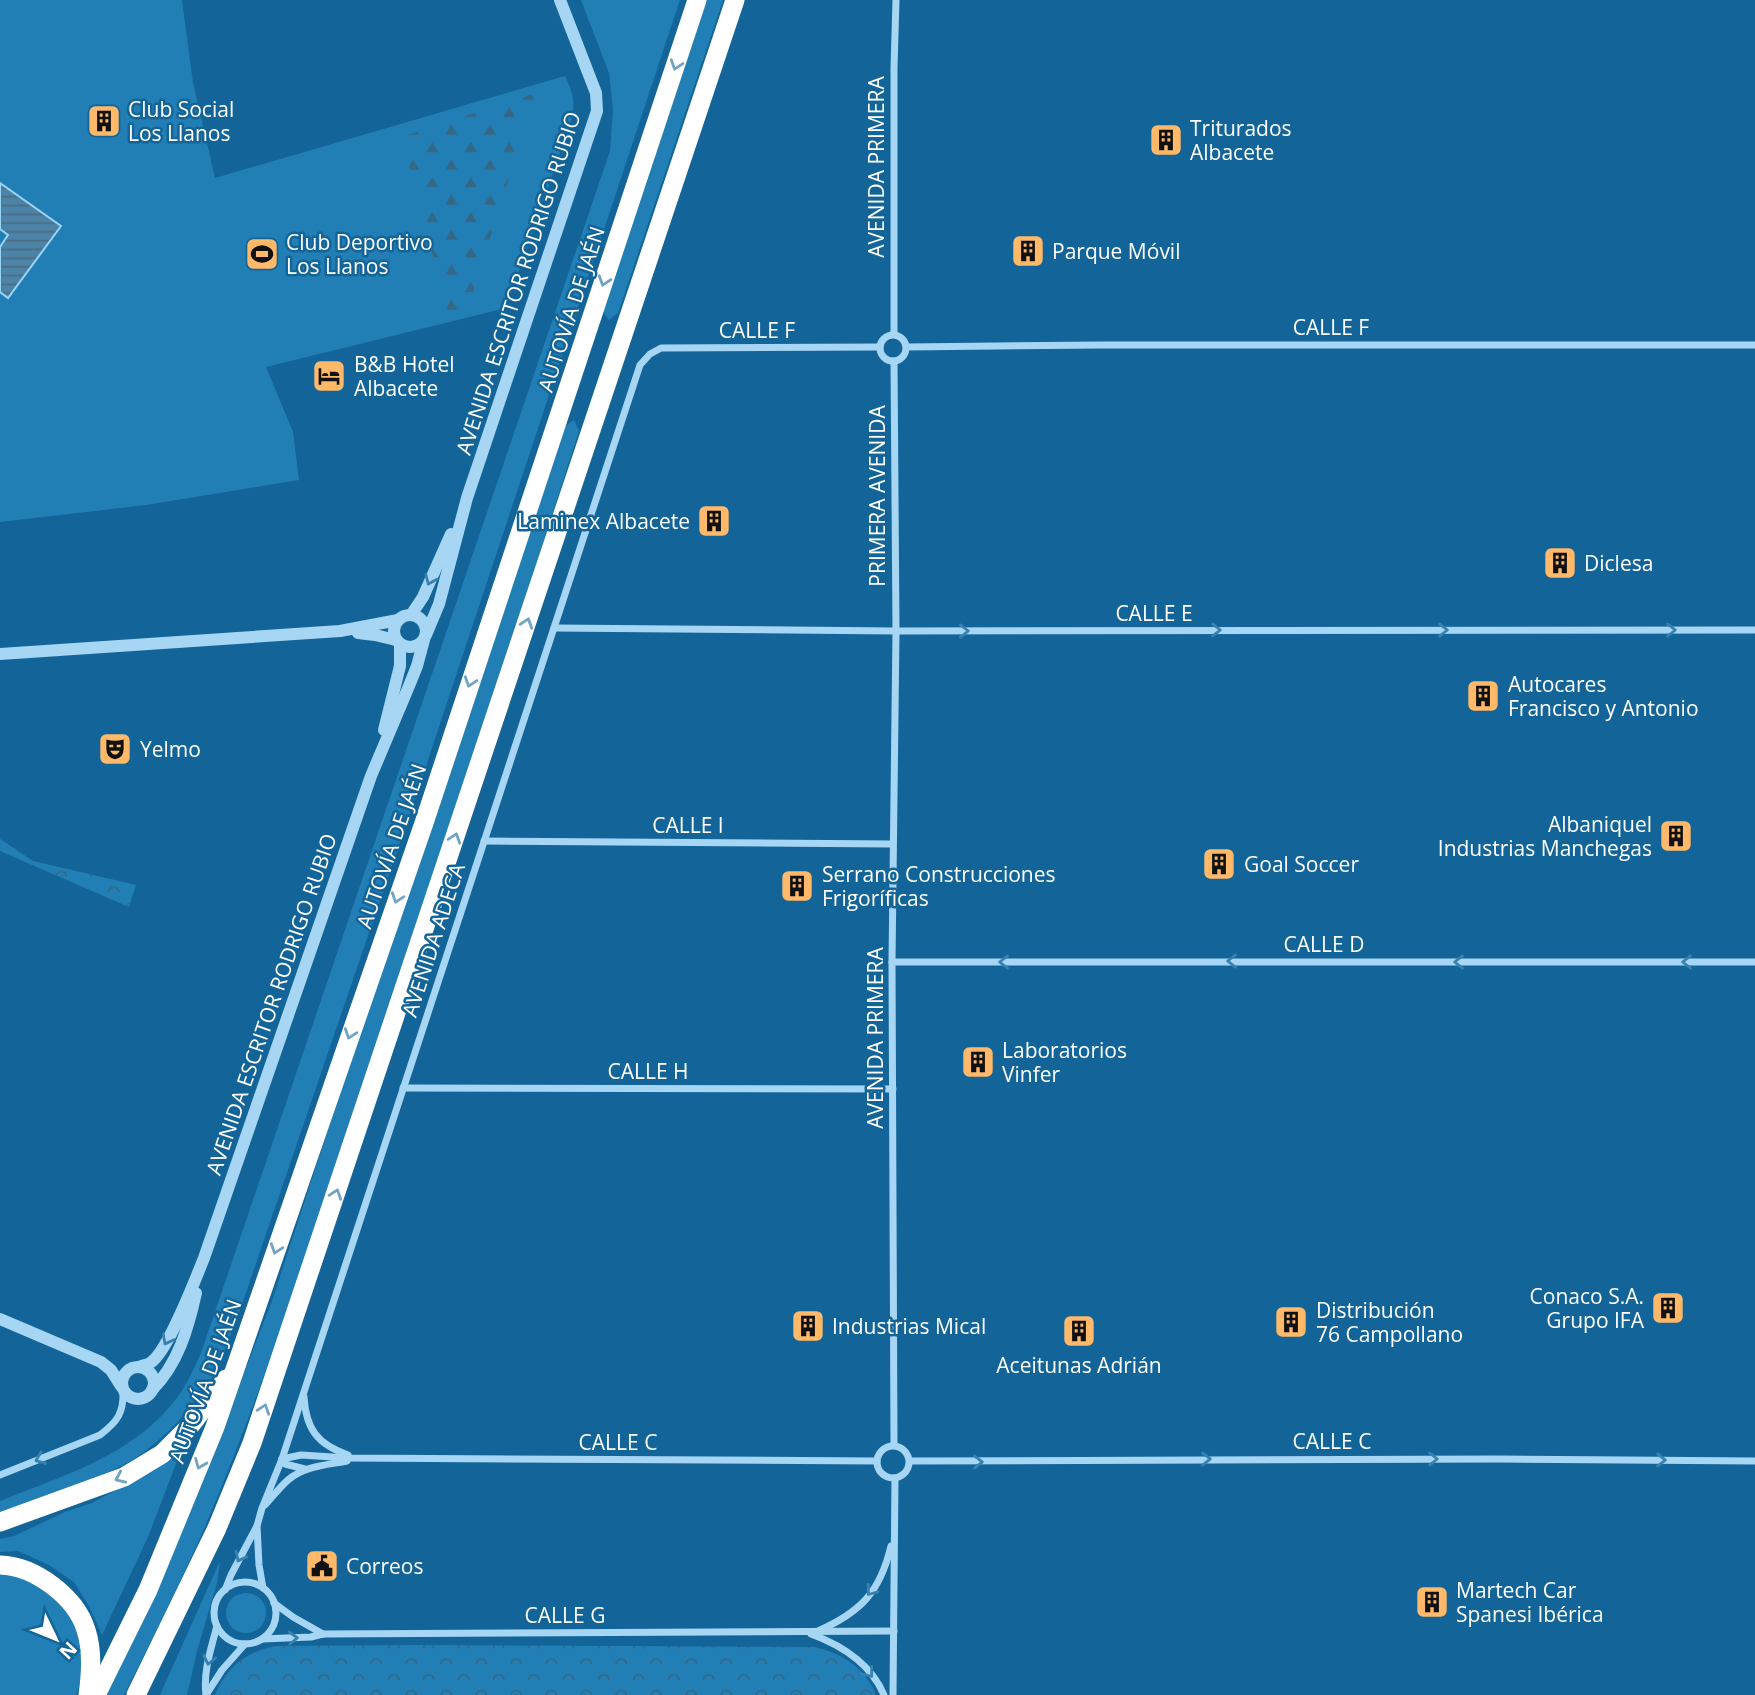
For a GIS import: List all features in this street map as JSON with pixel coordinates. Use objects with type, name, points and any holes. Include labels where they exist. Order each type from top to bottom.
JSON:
[{"type":"highway","name":"AUTOVÍA DE JAÉN","points":[[96,1695],[148,1590],[215,1427],[424,822],[697,0]]},
{"type":"highway","points":[[145,1695],[218,1538],[252,1443],[735,0]]},
{"type":"highway","points":[[0,1522],[124,1477],[162,1454],[190,1426],[237,1364]]},
{"type":"highway","points":[[136,1695],[217,1528],[252,1443]]},
{"type":"highway","points":[[0,1565],[12,1565],[52,1585],[78,1615],[86,1630],[89,1650],[91,1670],[88,1695]]},
{"type":"street","name":"AVENIDA ESCRITOR RODRIGO RUBIO","points":[[136,1367],[150,1364],[159,1355],[185,1304],[204,1258],[376,764],[417,666],[441,597],[467,498],[597,111],[596,93],[561,0]]},
{"type":"street","name":"AVENIDA PRIMERA","points":[[894,334],[896,0]]},
{"type":"street","points":[[894,334],[906,342],[907,347],[904,356],[894,361],[883,356],[880,347],[885,337],[894,334]]},
{"type":"street","name":"CALLE F","points":[[907,347],[1755,345]]},
{"type":"street","name":"CALLE F","points":[[640,365],[650,354],[661,348],[880,347]]},
{"type":"street","name":"PRIMERA AVENIDA","points":[[894,361],[895,631]]},
{"type":"street","name":"AVENIDA ADECA","points":[[225,1590],[257,1526],[282,1459],[640,365]]},
{"type":"street","name":"AVENIDA ESCRITOR RODRIGO RUBIO","points":[[411,615],[417,608],[467,498]]},
{"type":"street","points":[[0,654],[340,631],[398,620],[406,615],[421,620],[426,629],[425,638],[410,648],[375,635],[340,631]]},
{"type":"street","points":[[398,620],[393,630],[398,643]]},
{"type":"street","name":"CALLE E","points":[[554,628],[895,631],[1755,630]]},
{"type":"street","name":"AVENIDA PRIMERA","points":[[894,1445],[892,844],[895,631]]},
{"type":"street","name":"AVENIDA ESCRITOR RODRIGO RUBIO","points":[[376,764],[400,666],[398,643]]},
{"type":"street","name":"CALLE I","points":[[484,841],[892,844]]},
{"type":"street","name":"CALLE D","points":[[892,962],[1755,962]]},
{"type":"street","name":"CALLE H","points":[[402,1088],[893,1089]]},
{"type":"street","name":"AVENIDA ESCRITOR RODRIGO RUBIO","points":[[152,1390],[176,1358],[192,1311],[204,1258]]},
{"type":"street","points":[[0,1320],[101,1362],[145,1369],[153,1376],[152,1390],[145,1398],[137,1400],[127,1396],[111,1370],[101,1362]]},
{"type":"street","points":[[0,1475],[100,1435],[112,1426],[123,1405],[121,1380],[125,1372],[136,1367]]},
{"type":"street","name":"CALLE C","points":[[304,1390],[307,1421],[314,1434],[331,1449],[358,1458]]},
{"type":"street","points":[[894,1445],[905,1450],[910,1461],[906,1473],[895,1478],[884,1475],[877,1461],[880,1451],[894,1445]]},
{"type":"street","name":"CALLE C","points":[[282,1459],[301,1455],[358,1458],[877,1461]]},
{"type":"street","name":"CALLE C","points":[[262,1508],[288,1480],[306,1470],[358,1458]]},
{"type":"street","name":"CALLE C","points":[[910,1461],[1498,1458],[1755,1461]]},
{"type":"street","points":[[282,1459],[285,1464],[306,1470]]},
{"type":"street","points":[[893,1695],[895,1478]]},
{"type":"street","name":"AVENIDA ADECA","points":[[257,1526],[263,1588]]},
{"type":"street","name":"CALLE G","points":[[811,1632],[851,1614],[869,1596],[885,1567],[894,1528]]},
{"type":"street","points":[[206,1695],[204,1682],[217,1626],[215,1610],[218,1598],[235,1584],[243,1583],[263,1588],[274,1603],[276,1616],[273,1627],[255,1643],[233,1642],[217,1626]]},
{"type":"street","name":"CALLE G","points":[[274,1603],[323,1634]]},
{"type":"street","name":"CALLE G","points":[[262,1639],[323,1634],[894,1631]]},
{"type":"street","name":"CALLE G","points":[[811,1632],[862,1663],[884,1695]]},
{"type":"street","points":[[206,1695],[222,1670],[245,1644]]},
{"type":"green space","name":"Club Deportivo Los Llanos","points":[[0,0],[182,0],[193,83],[215,178],[565,76],[573,97],[572,118],[505,312],[498,310],[266,367],[293,432],[299,480],[146,505],[0,522]]},
{"type":"green space","points":[[581,0],[680,0],[426,766],[237,1319],[219,1364],[204,1390],[185,1414],[149,1448],[125,1464],[95,1478],[0,1512],[0,1501],[93,1463],[136,1438],[177,1398],[201,1353],[610,151],[613,109],[609,73]]},
{"type":"green space","points":[[705,0],[723,0],[618,313],[609,320],[602,310]]},
{"type":"green space","points":[[536,93],[465,317],[450,319],[401,137]]},
{"type":"green space","points":[[574,420],[579,431],[522,608],[294,1294],[259,1389],[196,1547],[124,1695],[104,1695],[199,1489],[272,1301],[564,427]]},
{"type":"green space","points":[[0,839],[33,861],[136,885],[129,907],[0,851]]},
{"type":"green space","points":[[184,1443],[148,1537],[102,1635],[74,1582],[49,1565],[18,1551],[0,1552],[0,1539],[14,1536],[65,1512],[92,1503],[153,1470]]},
{"type":"green space","points":[[220,1561],[217,1583],[187,1695],[160,1695]]},
{"type":"green space","points":[[0,1572],[47,1587],[78,1626],[84,1654],[82,1680],[76,1695],[0,1695]]},
{"type":"green space","points":[[246,1593],[260,1599],[266,1613],[260,1627],[246,1633],[232,1627],[226,1613],[232,1599]]},
{"type":"green space","points":[[420,1645],[815,1647],[844,1658],[852,1664],[866,1677],[876,1695],[215,1695],[231,1669],[247,1656],[266,1648]]},
{"type":"shaded area","points":[[0,183],[61,226],[8,298],[0,292],[0,247],[8,235],[0,229]]},
{"type":"place","name":"Club Social Los Llanos","points":[[104,121]]},
{"type":"place","name":"Triturados Albacete","points":[[1166,140]]},
{"type":"place","name":"Parque Móvil","points":[[1028,251]]},
{"type":"place","name":"Club Deportivo Los Llanos","points":[[262,254]]},
{"type":"place","name":"B&B Hotel Albacete","points":[[329,376]]},
{"type":"place","name":"Laminex Albacete","points":[[714,521]]},
{"type":"place","name":"Diclesa","points":[[1560,563]]},
{"type":"place","name":"Autocares Francisco y Antonio","points":[[1483,696]]},
{"type":"place","name":"Yelmo","points":[[115,749]]},
{"type":"place","name":"Albaniquel Industrias Manchegas","points":[[1676,836]]},
{"type":"place","name":"Goal Soccer","points":[[1219,864]]},
{"type":"place","name":"Serrano Construcciones Frigoríficas","points":[[797,886]]},
{"type":"place","name":"Laboratorios Vinfer","points":[[978,1062]]},
{"type":"place","name":"Conaco S.A. Grupo IFA","points":[[1668,1308]]},
{"type":"place","name":"Distribución 76 Campollano","points":[[1291,1322]]},
{"type":"place","name":"Industrias Mical","points":[[808,1326]]},
{"type":"place","name":"Aceitunas Adrián","points":[[1079,1331]]},
{"type":"place","name":"Correos","points":[[322,1566]]},
{"type":"place","name":"Martech Car Spanesi Ibérica","points":[[1432,1602]]}]
